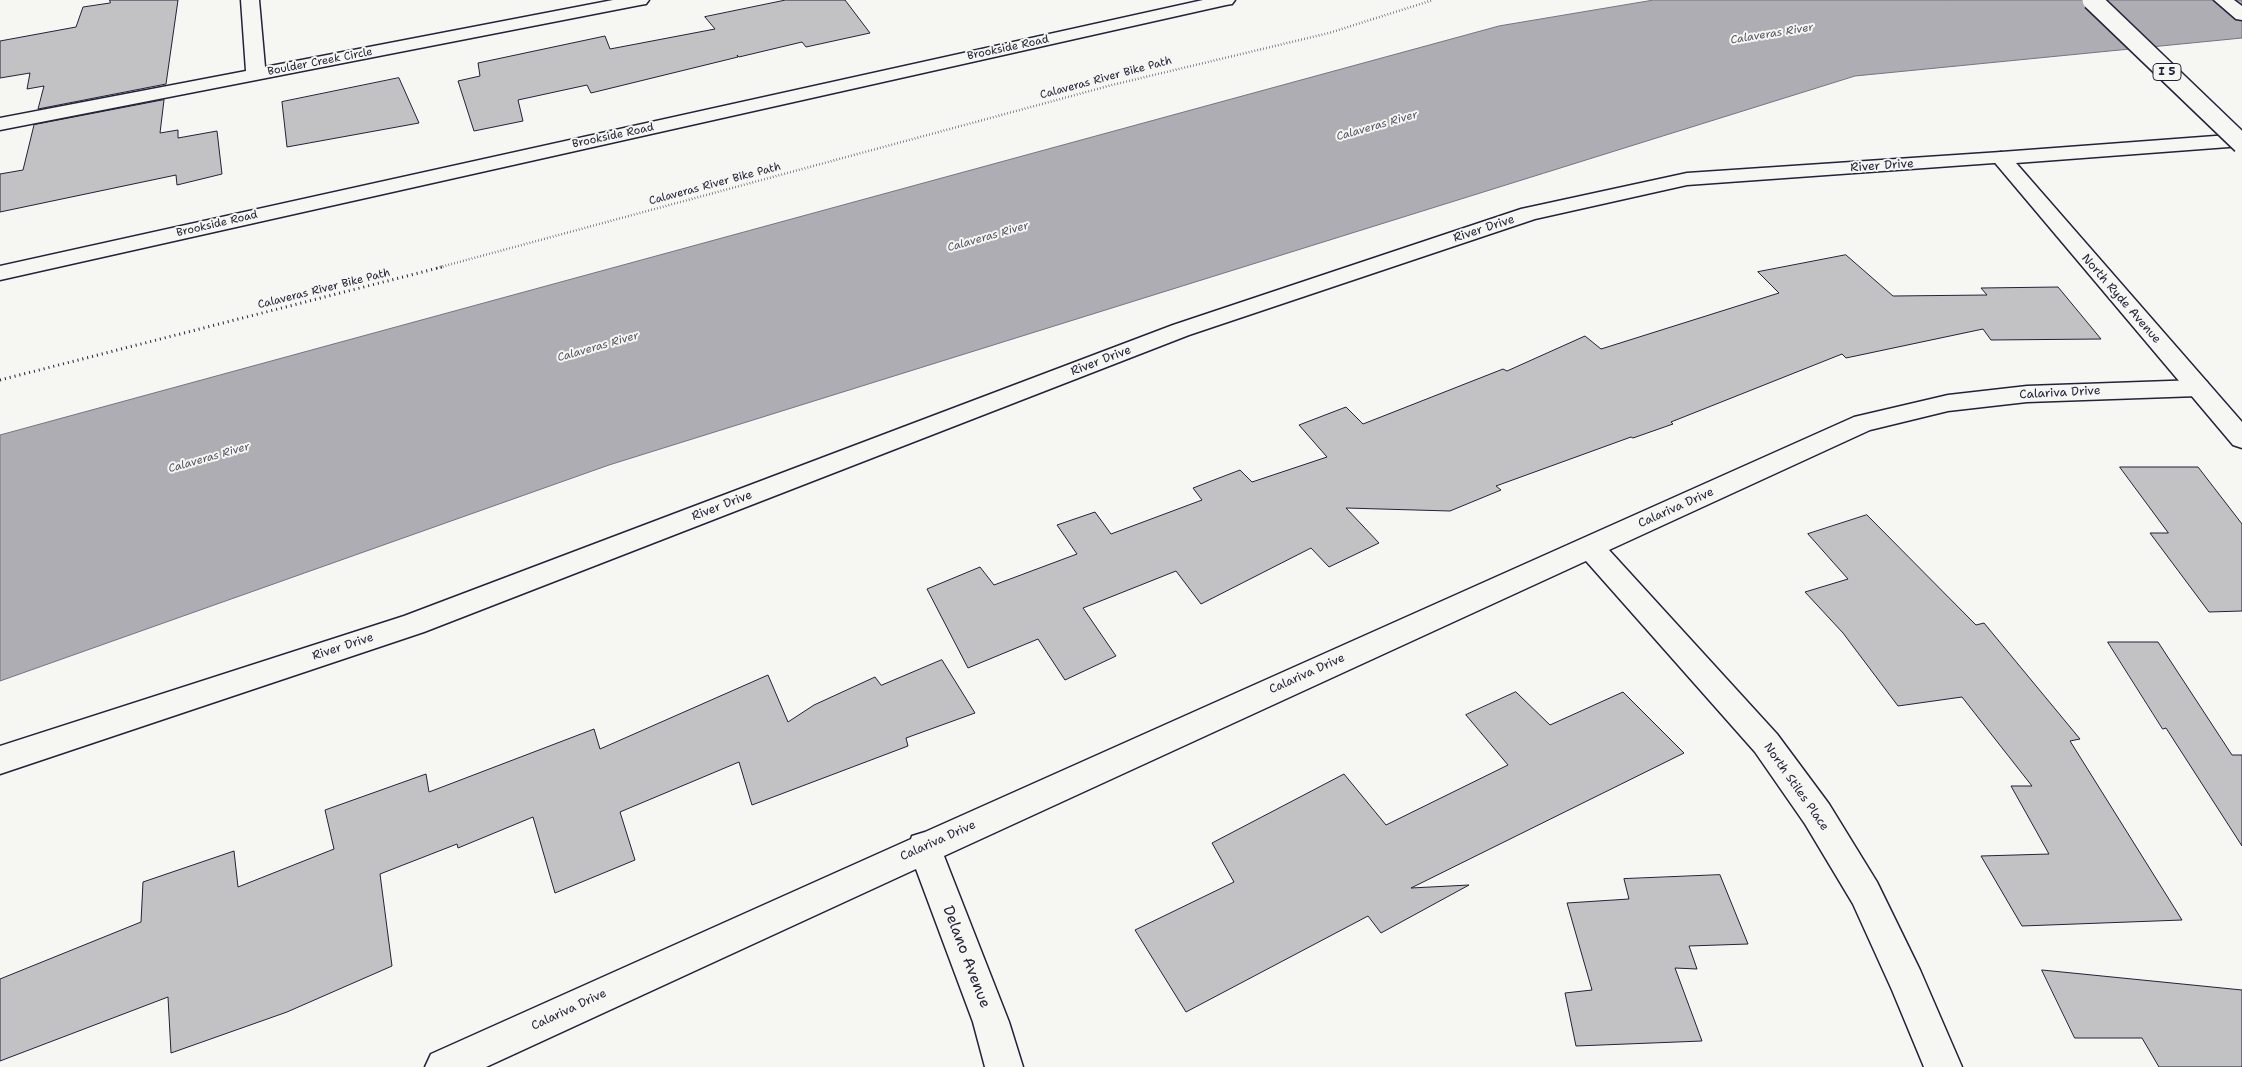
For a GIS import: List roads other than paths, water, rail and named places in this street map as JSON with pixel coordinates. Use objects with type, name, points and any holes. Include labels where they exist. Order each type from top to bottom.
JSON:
[{"type":"main road","points":[[250,0],[256,74]]},
{"type":"main road","name":"Boulder Creek Circle","points":[[0,124],[640,0]]},
{"type":"main road","name":"Brookside Road","points":[[0,273],[1226,0]]},
{"type":"main road","name":"I 5","points":[[2092,0],[2242,144]]},
{"type":"main road","points":[[2223,0],[2242,15]]},
{"type":"main road","name":"River Drive","points":[[0,760],[414,624],[1181,330],[1529,214],[1687,179],[2242,140]]},
{"type":"main road","name":"North Ryde Avenue","points":[[2001,158],[2242,439]]},
{"type":"main road","name":"Calariva Drive","points":[[444,1067],[924,847],[1863,423],[1948,403],[2027,394],[2198,388]]},
{"type":"main road","name":"North Stiles Place","points":[[1589,546],[1766,743],[1817,814],[1865,893],[1907,982],[1943,1067]]},
{"type":"main road","name":"Delano Avenue","points":[[924,847],[991,1022],[1004,1067]]},
{"type":"water","name":"Calaveras River","points":[[1654,0],[2242,0],[2242,38],[1855,76],[609,465],[0,681],[0,435],[1499,26]]}]
